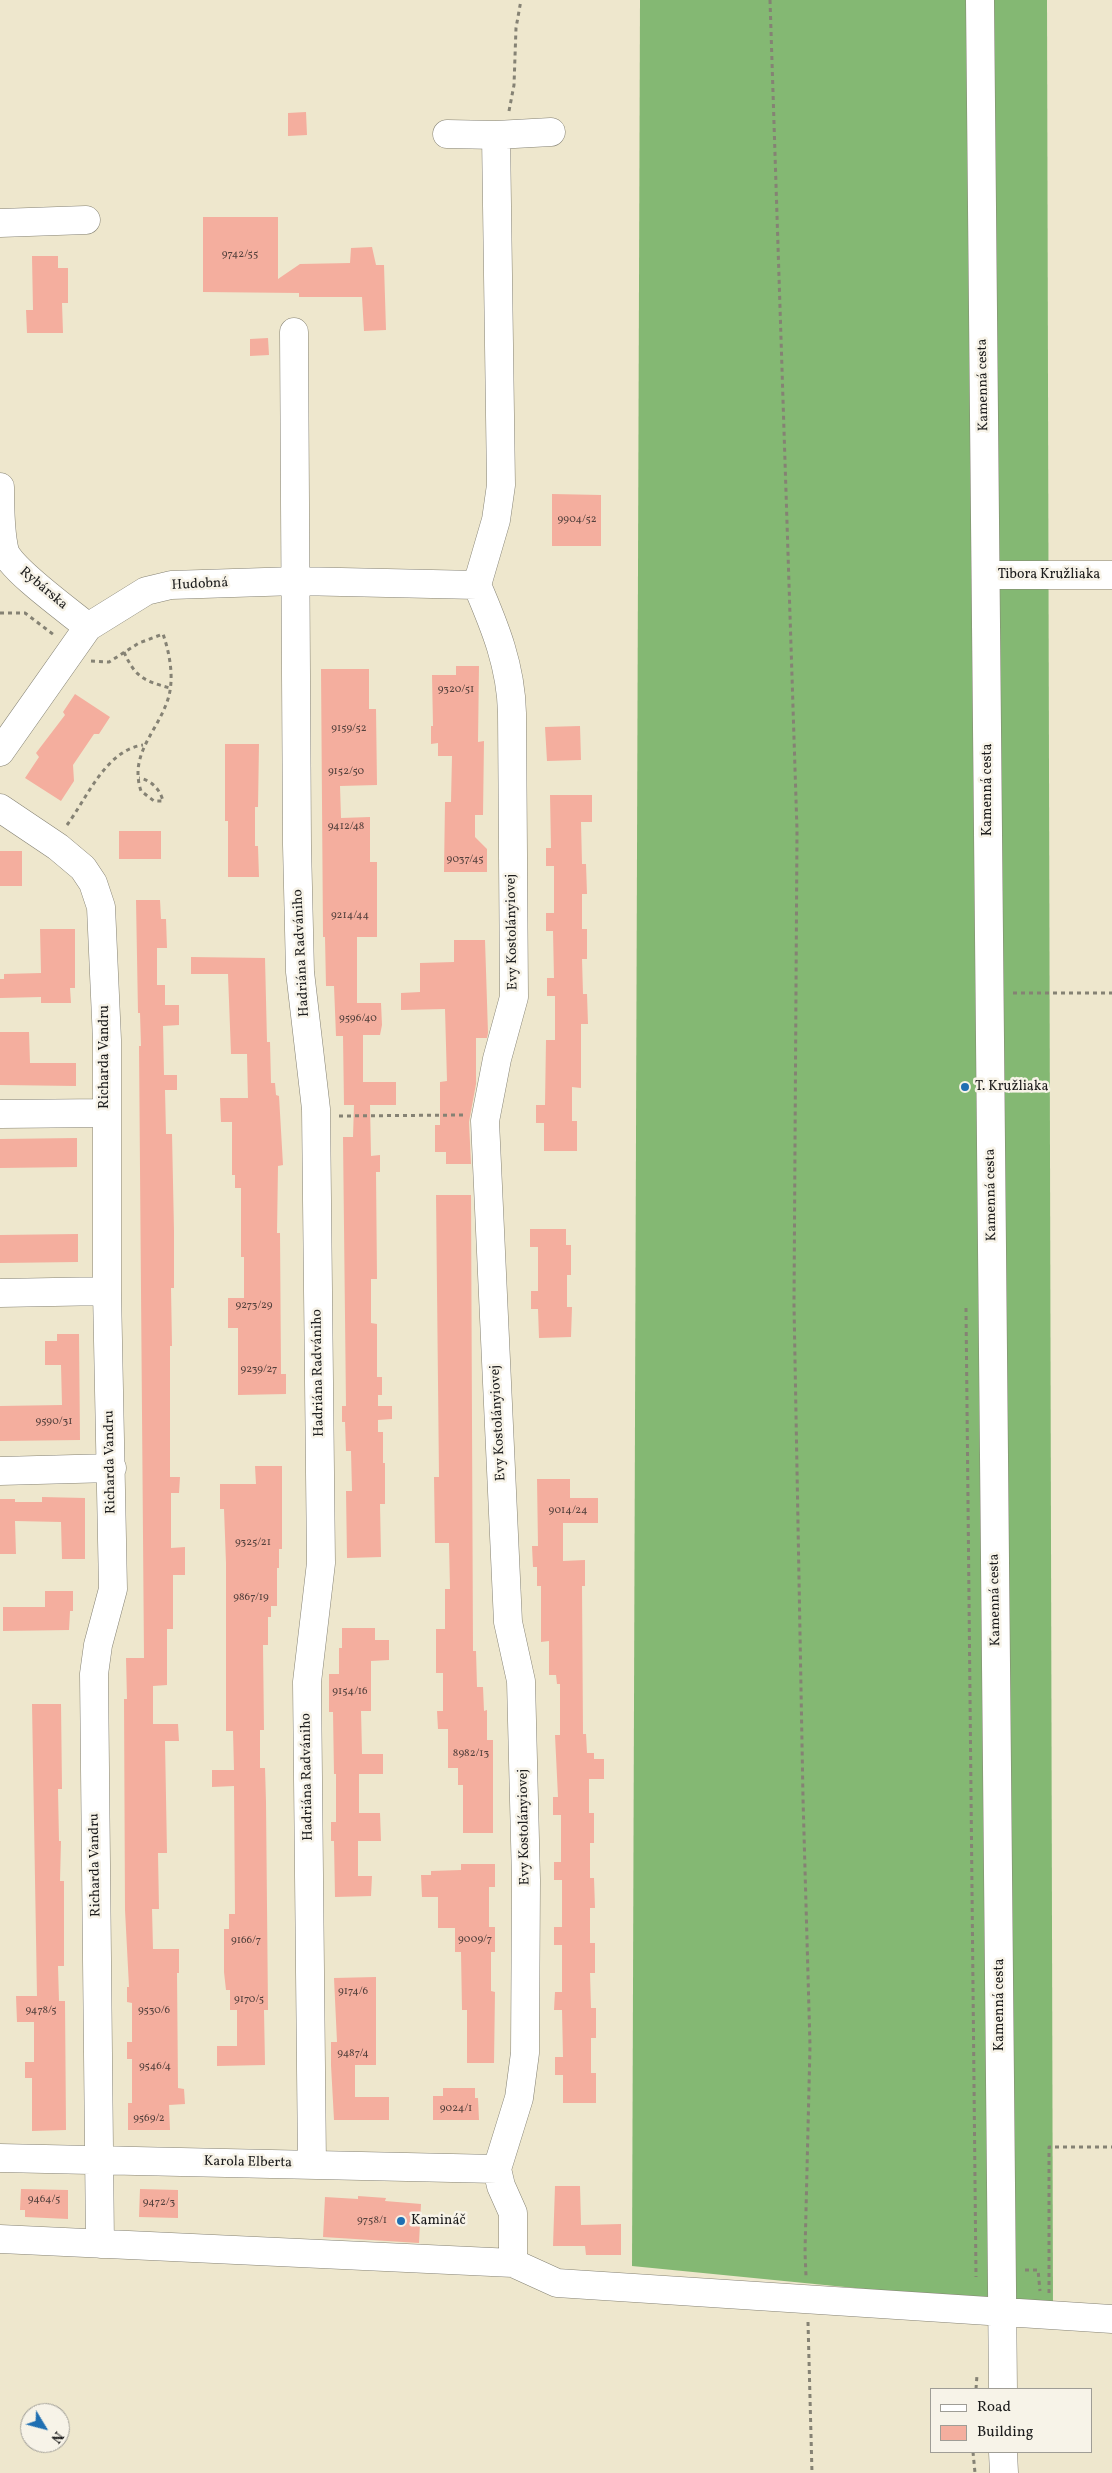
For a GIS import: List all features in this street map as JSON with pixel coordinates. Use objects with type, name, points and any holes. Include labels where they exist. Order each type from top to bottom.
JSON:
[{"type":"street","name":"Kamenná cesta","points":[[980,0],[1003,2388]]},
{"type":"street","points":[[447,134],[503,135],[551,132]]},
{"type":"street","points":[[476,585],[496,520],[501,485],[503,135]]},
{"type":"street","points":[[0,223],[86,220]]},
{"type":"street","name":"Hadriána Radvániho","points":[[295,328],[295,724],[300,962],[316,1116],[321,1563],[307,1682],[312,2164]]},
{"type":"street","name":"Rybárska","points":[[0,487],[1,538],[5,553],[15,566],[88,627]]},
{"type":"street","name":"Tibora Kružliaka","points":[[986,575],[1112,574]]},
{"type":"street","name":"Hudobná","points":[[0,752],[88,627],[146,591],[171,585],[296,581],[476,585]]},
{"type":"street","name":"Evy Kostolányiovej","points":[[476,585],[501,641],[510,677],[512,713],[514,998],[497,1059],[486,1115],[508,1622],[521,1681],[526,1880],[525,2053],[519,2098],[497,2169]]},
{"type":"street","name":"Richarda Vandru","points":[[0,808],[54,844],[76,862],[88,875],[96,890],[101,907],[106,1040],[107,1291],[113,1589],[98,1646],[94,1674],[100,2244]]},
{"type":"street","points":[[0,1114],[106,1113]]},
{"type":"street","points":[[0,1293],[107,1291]]},
{"type":"street","points":[[0,1471],[112,1468]]},
{"type":"street","name":"Karola Elberta","points":[[0,2158],[99,2162],[312,2164],[497,2169]]},
{"type":"street","points":[[497,2169],[501,2186],[513,2213],[513,2263]]},
{"type":"street","points":[[0,2240],[513,2263],[557,2283],[1112,2319]]},
{"type":"street","points":[[1004,2453],[1004,2473]]},
{"type":"path","points":[[503,135],[509,117],[514,85],[516,28],[521,0]]},
{"type":"path","points":[[770,0],[797,830],[794,1306],[802,1788],[810,2046],[805,2252],[808,2299],[812,2473]]},
{"type":"path","points":[[0,613],[25,613],[71,650],[89,661],[100,664],[109,662],[139,643],[162,634],[169,658],[170,688],[165,708],[144,745],[137,771],[141,791],[154,801],[163,801],[158,789],[146,779],[139,778]]},
{"type":"path","points":[[124,652],[134,672],[140,678],[170,688]]},
{"type":"path","points":[[54,844],[101,774],[123,754],[136,746],[144,745]]},
{"type":"path","points":[[1006,993],[1112,993]]},
{"type":"path","points":[[316,1116],[486,1115]]},
{"type":"path","points":[[1049,2294],[1049,2147],[1112,2147]]},
{"type":"path","points":[[1020,2269],[1038,2270],[1039,2290],[1049,2294],[1058,2294]]},
{"type":"path","points":[[973,2453],[975,2473]]},
{"type":"green space","points":[[640,0],[1047,0],[1053,2301],[997,2302],[632,2266]]},
{"type":"building","points":[[306,112],[307,135],[288,136],[288,113]]},
{"type":"building","points":[[203,217],[278,217],[278,279],[300,264],[350,263],[351,248],[372,247],[376,265],[384,265],[386,330],[364,331],[362,297],[299,297],[299,293],[203,292]]},
{"type":"building","points":[[32,256],[58,256],[58,268],[68,268],[68,303],[62,303],[63,333],[27,333],[26,310],[33,310]]},
{"type":"building","points":[[268,338],[269,355],[250,356],[250,339]]},
{"type":"building","points":[[552,494],[601,495],[601,546],[552,546]]},
{"type":"building","points":[[456,666],[479,666],[478,742],[484,741],[483,815],[475,815],[475,837],[487,849],[487,872],[444,872],[445,802],[451,802],[452,756],[438,756],[438,743],[431,744],[431,726],[433,726],[432,675],[456,675]]},
{"type":"building","points":[[321,669],[369,669],[369,709],[376,709],[377,785],[340,786],[341,818],[370,817],[370,862],[377,862],[377,937],[357,937],[357,1003],[381,1003],[382,1025],[380,1035],[363,1035],[363,1082],[396,1082],[396,1105],[370,1105],[371,1156],[380,1155],[380,1172],[376,1172],[377,1279],[371,1279],[371,1323],[377,1324],[377,1377],[382,1377],[382,1395],[378,1395],[378,1406],[392,1406],[392,1419],[378,1420],[378,1432],[383,1432],[383,1463],[385,1463],[385,1504],[380,1504],[381,1557],[347,1558],[346,1491],[352,1491],[351,1451],[346,1451],[345,1422],[342,1422],[342,1406],[346,1406],[343,1137],[353,1137],[354,1105],[344,1105],[343,1036],[336,1036],[334,986],[326,986],[325,937],[323,937]]},
{"type":"building","points":[[75,694],[110,717],[99,734],[94,734],[73,765],[74,781],[61,801],[25,778],[39,757],[36,753],[65,715],[63,712]]},
{"type":"building","points":[[580,726],[581,760],[547,761],[545,727]]},
{"type":"building","points":[[225,744],[259,744],[258,807],[255,807],[255,846],[258,846],[259,877],[228,877],[228,821],[225,821]]},
{"type":"building","points":[[550,795],[592,795],[592,822],[581,822],[582,864],[586,864],[587,894],[582,894],[582,929],[587,929],[587,959],[582,959],[583,994],[587,994],[588,1024],[581,1024],[581,1088],[572,1087],[572,1121],[577,1121],[577,1151],[544,1151],[544,1123],[536,1123],[536,1105],[545,1105],[546,1040],[555,1040],[555,996],[547,996],[547,978],[554,978],[553,931],[546,931],[546,913],[554,913],[554,866],[546,866],[546,848],[551,848]]},
{"type":"building","points":[[119,831],[161,831],[161,859],[119,859]]},
{"type":"building","points":[[0,851],[22,851],[22,886],[0,886]]},
{"type":"building","points":[[136,900],[160,900],[161,919],[166,919],[167,948],[157,948],[157,985],[165,985],[165,1005],[179,1005],[179,1025],[163,1026],[164,1075],[177,1075],[177,1090],[165,1090],[166,1134],[172,1134],[174,1231],[174,1288],[171,1288],[172,1346],[170,1346],[170,1477],[180,1477],[179,1493],[171,1493],[171,1548],[185,1547],[185,1575],[173,1575],[173,1629],[167,1629],[167,1685],[153,1686],[153,1724],[178,1724],[179,1741],[165,1741],[167,1853],[158,1853],[159,1909],[152,1909],[153,1949],[179,1949],[179,1973],[177,1973],[178,2088],[184,2089],[185,2104],[169,2105],[170,2130],[128,2130],[128,2103],[132,2103],[132,2059],[127,2059],[127,2042],[132,2042],[132,2003],[127,2002],[127,1987],[129,1987],[125,1910],[124,1699],[127,1699],[126,1658],[144,1658],[139,1046],[141,1046],[140,1013],[138,1013]]},
{"type":"building","points":[[40,929],[75,929],[75,988],[70,988],[71,1003],[41,1003],[41,997],[0,998],[0,979],[4,979],[4,974],[41,973]]},
{"type":"building","points":[[454,940],[485,940],[488,1033],[487,1038],[476,1038],[476,1084],[469,1122],[471,1164],[446,1164],[446,1152],[435,1152],[435,1125],[440,1125],[440,1082],[447,1081],[445,1009],[401,1010],[401,993],[420,992],[420,963],[454,962]]},
{"type":"building","points":[[191,957],[265,958],[267,1042],[270,1042],[271,1083],[275,1083],[276,1095],[279,1096],[283,1165],[278,1166],[277,1233],[280,1233],[281,1374],[286,1374],[286,1394],[238,1395],[238,1328],[228,1328],[228,1298],[244,1298],[244,1257],[241,1257],[241,1188],[235,1188],[235,1175],[232,1175],[232,1122],[221,1122],[220,1098],[248,1098],[247,1054],[231,1054],[228,974],[191,974]]},
{"type":"building","points":[[0,1032],[29,1032],[30,1063],[76,1063],[76,1086],[0,1085]]},
{"type":"building","points":[[77,1138],[77,1167],[0,1168],[0,1139]]},
{"type":"building","points":[[436,1195],[471,1195],[473,1651],[476,1651],[477,1687],[483,1687],[484,1711],[487,1710],[487,1740],[493,1740],[493,1833],[463,1833],[463,1785],[458,1785],[458,1768],[448,1768],[448,1729],[438,1729],[437,1711],[443,1711],[443,1673],[436,1673],[436,1629],[445,1629],[445,1589],[450,1589],[449,1543],[435,1543],[434,1477],[439,1477]]},
{"type":"building","points":[[530,1229],[566,1229],[566,1245],[571,1245],[571,1275],[567,1275],[567,1307],[572,1307],[571,1337],[539,1338],[538,1309],[531,1309],[531,1291],[538,1291],[538,1247],[530,1247]]},
{"type":"building","points":[[78,1234],[78,1262],[0,1263],[0,1235]]},
{"type":"building","points":[[57,1334],[79,1334],[80,1440],[0,1441],[0,1406],[62,1405],[61,1365],[45,1365],[45,1341],[57,1341]]},
{"type":"building","points":[[255,1466],[282,1466],[282,1549],[279,1549],[279,1568],[277,1568],[277,1606],[271,1606],[271,1617],[268,1617],[268,1645],[263,1645],[264,1730],[260,1730],[260,1768],[265,1768],[266,1802],[268,2010],[264,2010],[265,2065],[217,2066],[217,2046],[237,2046],[237,2010],[230,2010],[230,1990],[226,1990],[224,1972],[224,1929],[229,1929],[229,1914],[235,1914],[234,1786],[212,1787],[212,1770],[234,1770],[233,1731],[226,1731],[226,1563],[224,1509],[220,1509],[220,1484],[256,1484]]},
{"type":"building","points":[[537,1479],[570,1479],[570,1498],[598,1498],[598,1523],[563,1523],[563,1561],[585,1560],[585,1586],[582,1586],[583,1734],[586,1734],[587,1753],[594,1753],[594,1759],[604,1759],[604,1779],[589,1779],[589,1813],[594,1813],[594,1843],[590,1843],[590,1878],[594,1878],[595,1908],[590,1908],[590,1943],[595,1943],[595,1973],[590,1973],[591,2008],[596,2008],[596,2038],[591,2038],[591,2073],[596,2073],[596,2103],[563,2103],[563,2075],[555,2075],[555,2057],[563,2057],[562,2010],[554,2010],[555,1992],[562,1992],[562,1945],[554,1945],[554,1927],[562,1927],[562,1880],[554,1880],[554,1862],[561,1862],[561,1815],[553,1815],[553,1797],[558,1797],[555,1735],[560,1735],[560,1684],[557,1684],[556,1675],[549,1675],[549,1641],[541,1642],[541,1586],[537,1586],[537,1567],[533,1567],[532,1546],[538,1546]]},
{"type":"building","points":[[42,1497],[85,1498],[85,1559],[62,1559],[61,1522],[15,1521],[16,1554],[0,1554],[0,1499],[15,1499],[15,1502],[42,1502]]},
{"type":"building","points":[[45,1591],[73,1591],[73,1611],[70,1611],[69,1630],[3,1631],[3,1607],[45,1607]]},
{"type":"building","points":[[342,1628],[375,1628],[375,1640],[389,1640],[389,1660],[371,1661],[371,1711],[361,1711],[362,1754],[383,1754],[383,1774],[359,1774],[359,1813],[380,1813],[381,1841],[358,1841],[358,1876],[372,1876],[371,1896],[335,1897],[334,1841],[331,1841],[331,1822],[336,1822],[336,1774],[334,1774],[333,1712],[329,1712],[329,1674],[339,1674],[339,1648],[342,1648]]},
{"type":"building","points":[[32,1704],[61,1704],[62,1789],[58,1789],[59,1841],[61,1841],[60,1881],[64,1881],[64,1966],[58,1966],[59,2001],[65,2001],[66,2130],[32,2131],[32,2078],[25,2078],[25,2062],[34,2062],[34,2022],[17,2022],[16,1996],[37,1996]]},
{"type":"building","points":[[461,1864],[495,1864],[495,1887],[489,1887],[489,1927],[495,1927],[495,1952],[491,1952],[491,1991],[495,1992],[494,2063],[467,2063],[467,2010],[462,2010],[461,1952],[455,1952],[455,1928],[438,1928],[438,1897],[422,1897],[421,1875],[431,1875],[431,1871],[461,1870]]},
{"type":"building","points":[[376,1977],[376,2065],[355,2065],[355,2097],[389,2097],[389,2120],[334,2120],[331,2042],[337,2042],[334,1978]]},
{"type":"building","points":[[443,2088],[475,2088],[475,2098],[478,2098],[479,2120],[433,2120],[433,2096],[443,2096]]},
{"type":"building","points":[[555,2186],[580,2186],[581,2225],[621,2224],[621,2255],[586,2255],[585,2246],[553,2246]]},
{"type":"building","points":[[21,2189],[68,2190],[68,2219],[25,2217],[25,2210],[20,2210]]},
{"type":"building","points":[[140,2189],[178,2190],[178,2218],[139,2217]]},
{"type":"building","points":[[358,2196],[386,2198],[385,2201],[421,2204],[419,2243],[323,2237],[325,2197],[358,2199]]},
{"type":"place","name":"T. Kružliaka","points":[[965,1087]]},
{"type":"place","name":"Kamináč","points":[[401,2221]]}]
